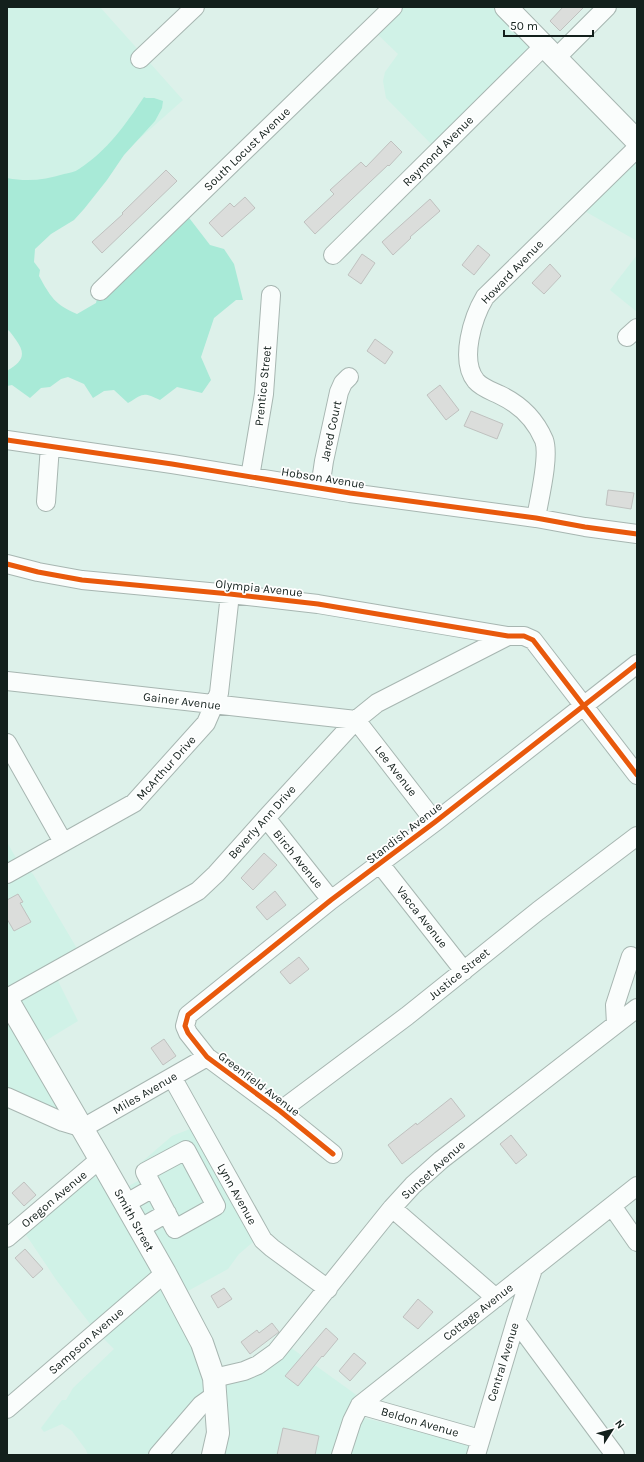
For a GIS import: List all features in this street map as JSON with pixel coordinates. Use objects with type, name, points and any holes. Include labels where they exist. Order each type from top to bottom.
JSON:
[{"type":"main road","points":[[506,7],[637,141]]},
{"type":"main road","name":"Smith Street","points":[[7,998],[165,1273],[202,1343],[215,1386],[218,1433],[213,1455]]},
{"type":"street","points":[[140,59],[195,7]]},
{"type":"street","name":"South Locust Avenue","points":[[100,291],[393,7]]},
{"type":"street","name":"Raymond Avenue","points":[[332,255],[550,52],[607,7]]},
{"type":"street","name":"Howard Avenue","points":[[536,518],[543,475],[545,454],[544,441],[533,422],[523,410],[510,400],[482,386],[476,381],[469,367],[469,344],[471,332],[479,308],[485,297],[637,148]]},
{"type":"street","name":"Prentice Street","points":[[250,477],[264,394],[271,295]]},
{"type":"street","name":"Jared Court","points":[[320,488],[324,461],[339,392],[343,383],[349,377]]},
{"type":"street","name":"Hobson Avenue","points":[[7,440],[172,464],[320,488],[536,518],[585,528],[637,534]]},
{"type":"street","points":[[46,502],[50,446]]},
{"type":"street","name":"Olympia Avenue","points":[[9,570],[38,572],[82,580],[318,604],[508,636],[524,636],[533,640],[637,775]]},
{"type":"street","name":"McArthur Drive","points":[[7,874],[134,803],[206,723],[219,693],[230,594]]},
{"type":"street","name":"Beverly Ann Drive","points":[[7,998],[198,891],[216,874],[356,720],[377,703],[508,636]]},
{"type":"street","name":"Standish Avenue","points":[[186,1020],[188,1015],[331,900],[435,822],[637,664]]},
{"type":"street","name":"Gainer Avenue","points":[[7,680],[356,720]]},
{"type":"street","name":"Lee Avenue","points":[[356,720],[435,822]]},
{"type":"street","points":[[7,743],[63,842]]},
{"type":"street","name":"Birch Avenue","points":[[266,818],[331,900]]},
{"type":"street","name":"Justice Street","points":[[280,1111],[407,1016],[538,911],[637,836]]},
{"type":"street","name":"Vacca Avenue","points":[[380,864],[464,971]]},
{"type":"street","points":[[616,1024],[615,1005],[630,956]]},
{"type":"street","name":"Sunset Avenue","points":[[215,1386],[244,1370],[258,1365],[276,1352],[392,1208],[413,1185],[441,1160],[637,1008]]},
{"type":"street","name":"Greenfield Avenue","points":[[186,1020],[185,1026],[188,1033],[207,1057],[280,1111],[333,1154]]},
{"type":"street","name":"Miles Avenue","points":[[82,1128],[207,1057]]},
{"type":"street","name":"Lynn Avenue","points":[[172,1078],[263,1240],[328,1289]]},
{"type":"street","points":[[7,1097],[63,1122],[82,1128]]},
{"type":"street","points":[[186,1150],[216,1206],[175,1229],[167,1214],[145,1172],[186,1150]]},
{"type":"street","name":"Oregon Avenue","points":[[7,1238],[100,1159]]},
{"type":"street","name":"Cottage Avenue","points":[[341,1455],[352,1421],[360,1406],[637,1186]]},
{"type":"street","points":[[125,1204],[153,1188]]},
{"type":"street","points":[[612,1206],[637,1242]]},
{"type":"street","points":[[392,1208],[496,1298]]},
{"type":"street","points":[[139,1229],[167,1214]]},
{"type":"street","name":"Central Avenue","points":[[478,1447],[533,1269]]},
{"type":"street","name":"Sampson Avenue","points":[[7,1409],[165,1273]]},
{"type":"street","points":[[516,1321],[615,1455]]},
{"type":"street","points":[[158,1455],[201,1405],[215,1386]]},
{"type":"street","name":"Beldon Avenue","points":[[360,1406],[478,1447]]},
{"type":"shaded area","points":[[7,7],[100,7],[183,100],[38,229],[7,213]]},
{"type":"shaded area","points":[[391,7],[497,7],[537,49],[436,149],[386,98],[383,81],[385,72],[398,54],[370,27]]},
{"type":"shaded area","points":[[637,152],[637,241],[574,205]]},
{"type":"shaded area","points":[[637,255],[637,312],[610,290]]},
{"type":"shaded area","points":[[7,842],[16,858],[33,874],[82,957],[54,973],[78,1021],[37,1046],[77,1123],[7,1099]]},
{"type":"shaded area","points":[[195,1127],[259,1237],[239,1254],[228,1269],[177,1297],[211,1380],[283,1342],[362,1399],[338,1455],[210,1455],[212,1394],[157,1455],[88,1455],[72,1431],[62,1424],[44,1432],[41,1428],[62,1400],[66,1400],[73,1388],[114,1349],[94,1329],[57,1281],[20,1226],[96,1161],[117,1192],[138,1181],[142,1170],[137,1166],[172,1136]]},
{"type":"shaded area","points":[[361,1417],[470,1445],[467,1455],[347,1455]]},
{"type":"green space","points":[[144,97],[163,101],[162,108],[155,121],[124,155],[107,180],[74,220],[51,234],[35,249],[34,262],[40,270],[39,276],[46,289],[58,303],[77,314],[96,303],[100,286],[183,210],[210,245],[224,249],[234,264],[243,300],[236,300],[214,318],[201,357],[211,380],[202,393],[177,387],[160,400],[144,395],[137,397],[128,403],[114,390],[104,391],[93,398],[84,384],[68,377],[61,379],[50,387],[41,388],[30,398],[12,385],[7,386],[7,371],[19,361],[22,354],[19,345],[7,329],[7,178],[22,180],[43,179],[77,170],[89,162],[107,145],[123,127]]},
{"type":"building","points":[[563,7],[584,7],[560,31],[550,21]]},
{"type":"building","points":[[391,141],[402,152],[389,166],[388,165],[315,234],[304,222],[334,194],[330,190],[361,162],[366,167]]},
{"type":"building","points":[[166,170],[177,181],[102,253],[92,242],[123,214],[122,213]]},
{"type":"building","points":[[245,197],[255,208],[222,237],[209,223],[230,203],[234,207]]},
{"type":"building","points":[[430,199],[440,211],[410,237],[411,238],[393,255],[382,242]]},
{"type":"building","points":[[478,245],[490,255],[474,275],[462,265]]},
{"type":"building","points":[[362,254],[375,263],[361,284],[348,275]]},
{"type":"building","points":[[550,264],[561,276],[544,294],[532,283]]},
{"type":"building","points":[[375,339],[393,352],[385,364],[367,351]]},
{"type":"building","points":[[440,385],[459,410],[446,420],[427,395]]},
{"type":"building","points":[[471,411],[503,424],[497,439],[464,426]]},
{"type":"building","points":[[608,490],[634,493],[631,509],[606,505]]},
{"type":"building","points":[[264,853],[277,865],[253,890],[241,878]]},
{"type":"building","points":[[275,891],[286,905],[267,920],[256,907]]},
{"type":"building","points":[[18,894],[23,902],[20,903],[31,922],[14,931],[7,919],[7,900]]},
{"type":"building","points":[[299,957],[309,969],[290,984],[280,972]]},
{"type":"building","points":[[164,1039],[176,1056],[163,1065],[151,1048]]},
{"type":"building","points":[[451,1098],[465,1116],[402,1164],[388,1145],[416,1123],[417,1125]]},
{"type":"building","points":[[511,1135],[527,1155],[516,1164],[500,1144]]},
{"type":"building","points":[[24,1182],[36,1195],[24,1206],[12,1193]]},
{"type":"building","points":[[25,1249],[43,1269],[33,1278],[15,1258]]},
{"type":"building","points":[[224,1288],[232,1299],[218,1308],[211,1296]]},
{"type":"building","points":[[418,1299],[433,1312],[418,1329],[403,1317]]},
{"type":"building","points":[[272,1323],[279,1332],[250,1354],[241,1342],[257,1330],[259,1333]]},
{"type":"building","points":[[326,1328],[338,1339],[298,1386],[285,1376]]},
{"type":"building","points":[[354,1353],[366,1363],[350,1381],[339,1371]]},
{"type":"building","points":[[283,1428],[319,1436],[315,1455],[277,1455]]},
{"type":"cycle path","points":[[7,440],[172,464],[350,493],[536,518],[585,527],[637,534]]},
{"type":"cycle path","points":[[7,564],[38,572],[82,580],[318,604],[508,636],[524,636],[533,640],[637,775]]},
{"type":"cycle path","points":[[333,1154],[280,1111],[207,1057],[188,1033],[185,1026],[188,1015],[331,900],[435,822],[637,664]]}]
